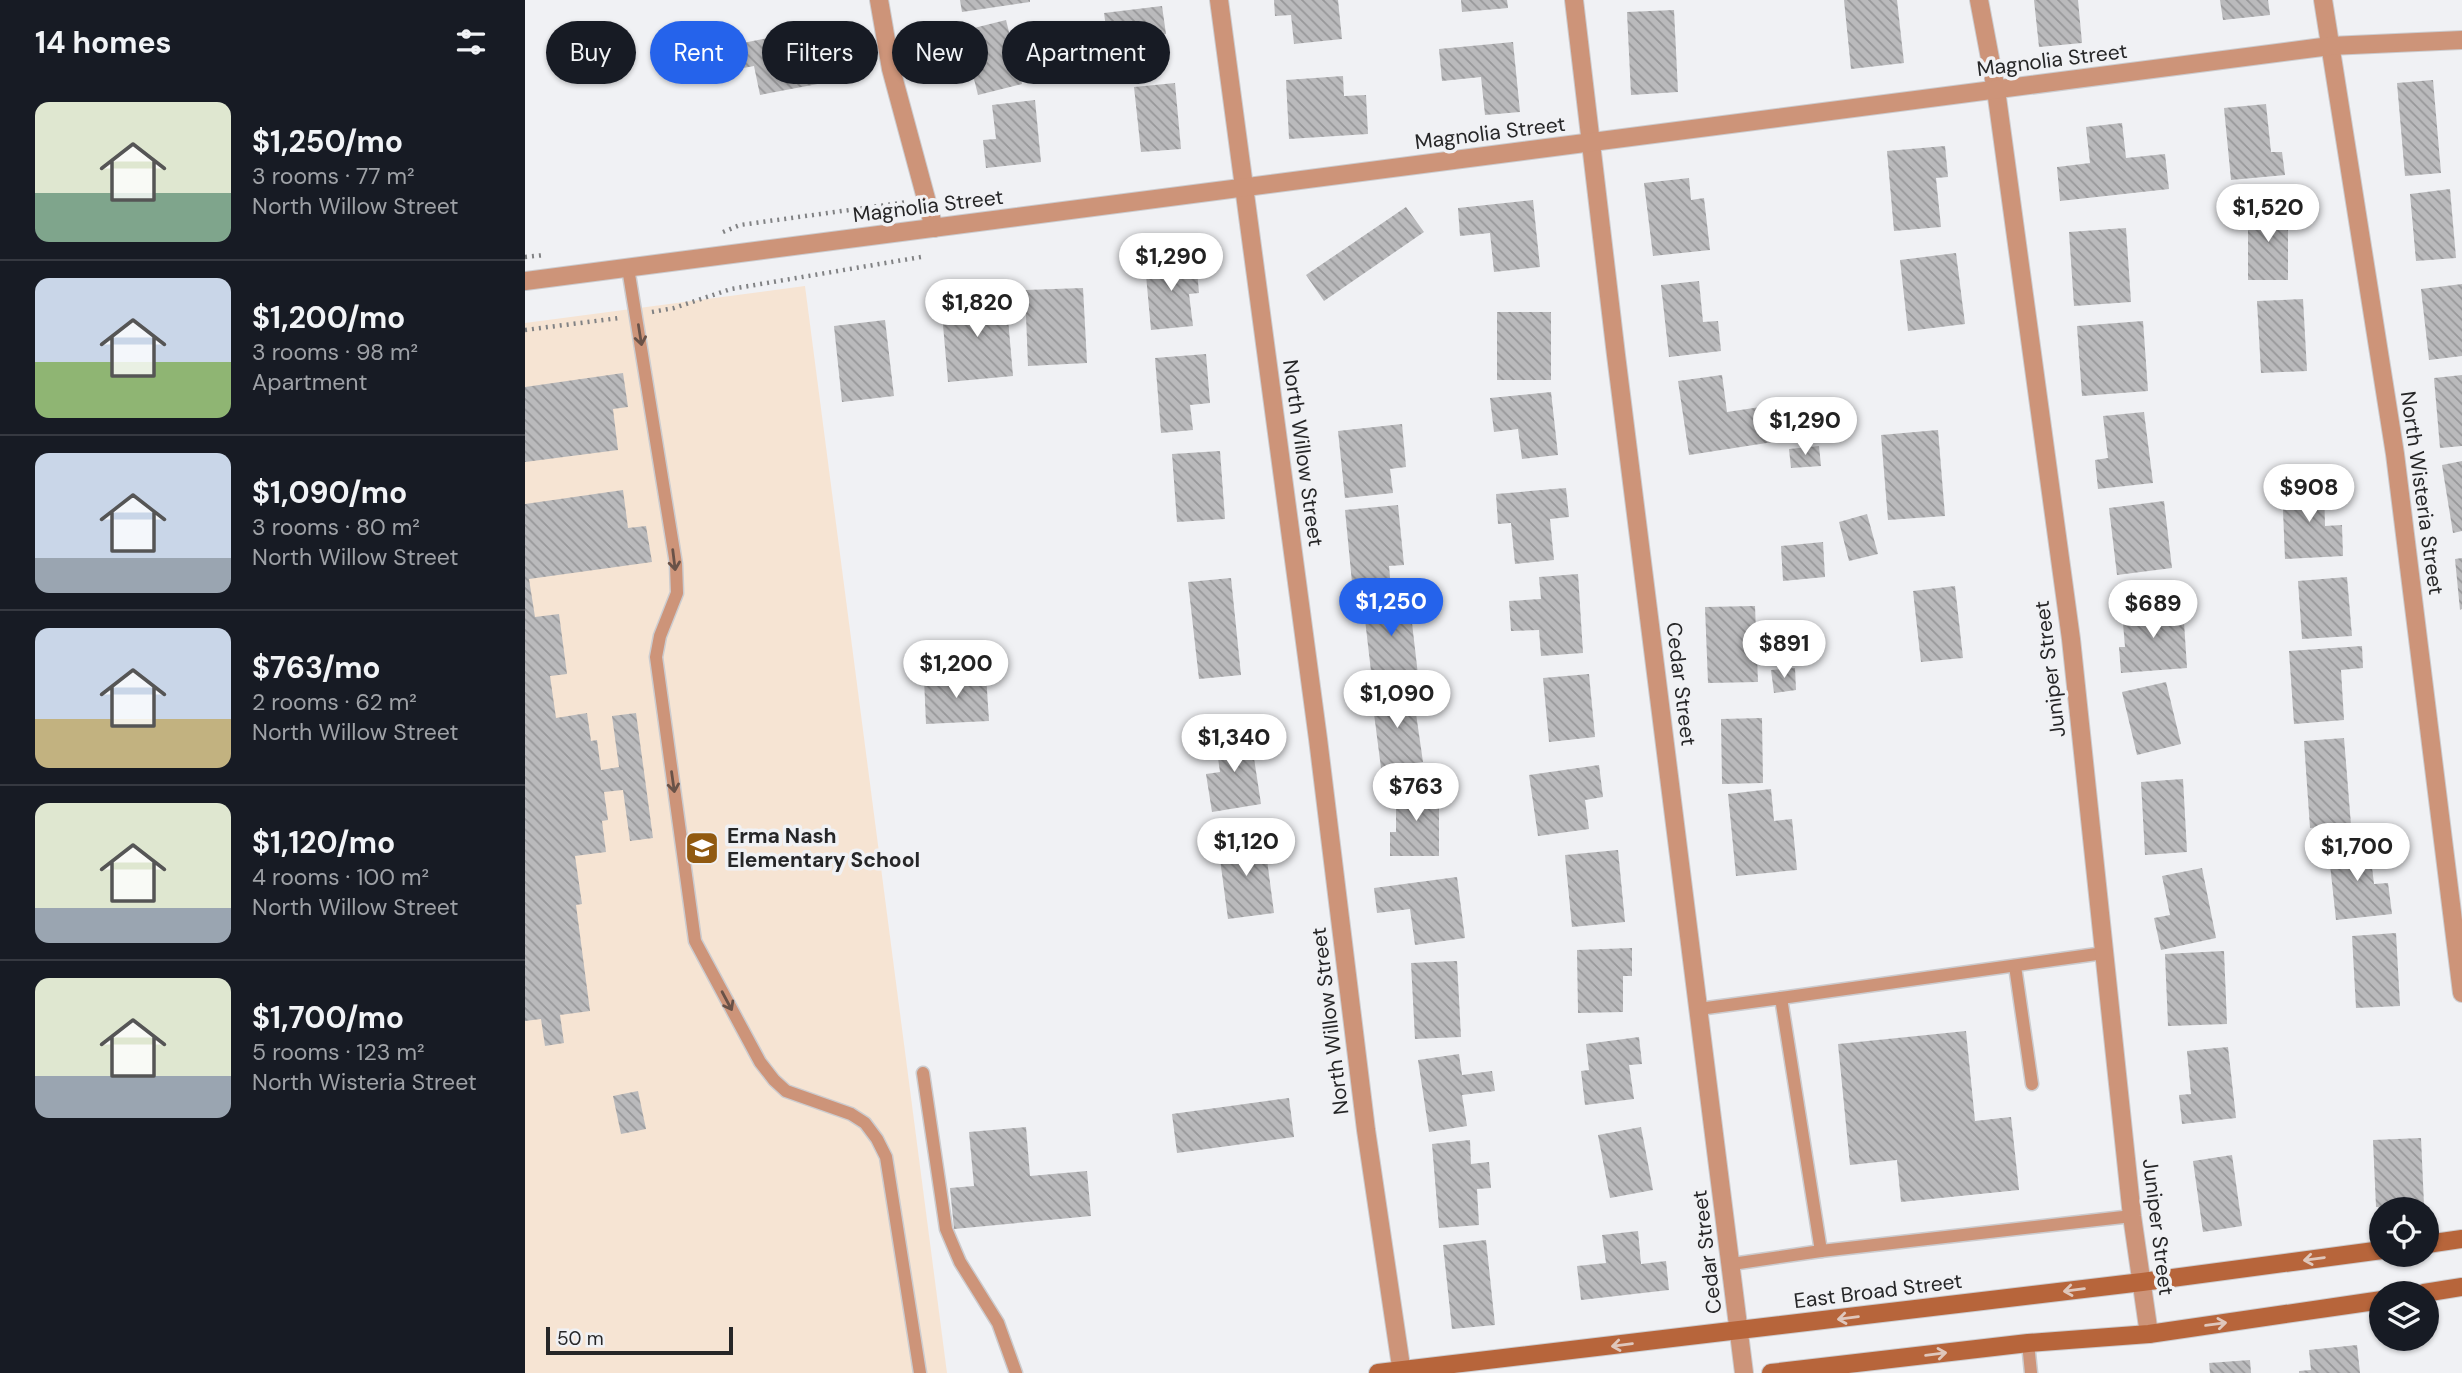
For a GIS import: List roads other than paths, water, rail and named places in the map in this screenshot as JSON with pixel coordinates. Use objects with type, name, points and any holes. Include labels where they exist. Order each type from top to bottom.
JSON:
[{"type":"main road","points":[[2439,1242],[2462,1239]]},
{"type":"main road","name":"East Broad Street","points":[[1378,1373],[2142,1282],[2369,1252]]},
{"type":"main road","points":[[2439,1291],[2462,1287]]},
{"type":"main road","points":[[1771,1373],[1873,1368],[2028,1343],[2149,1334],[2369,1302]]},
{"type":"street","points":[[879,0],[891,69],[934,228]]},
{"type":"street","name":"North Willow Street","points":[[1219,0],[1317,725],[1366,1130],[1401,1372]]},
{"type":"street","name":"Cedar Street","points":[[1574,0],[1744,1373]]},
{"type":"street","name":"Juniper Street","points":[[1979,0],[1996,90],[2071,639],[2132,1216],[2149,1334]]},
{"type":"street","name":"North Wisteria Street","points":[[2323,0],[2395,454],[2462,993]]},
{"type":"street","name":"Magnolia Street","points":[[525,281],[2330,46],[2462,40]]},
{"type":"lane","points":[[628,268],[676,564],[677,593],[660,636],[656,657],[695,941],[759,1062],[774,1080],[786,1091],[852,1114],[865,1123],[877,1139],[886,1157],[919,1373]]},
{"type":"lane","points":[[1699,1009],[2104,953]]},
{"type":"lane","points":[[2015,966],[2032,1084]]},
{"type":"lane","points":[[1781,998],[1821,1251]]},
{"type":"lane","points":[[923,1073],[946,1229],[960,1262],[998,1323],[1016,1373]]},
{"type":"lane","points":[[1732,1264],[1821,1251],[2132,1216]]},
{"type":"lane","points":[[2028,1343],[2031,1373]]},
{"type":"place","name":"Erma Nash Elementary School","points":[[702,848]]}]
